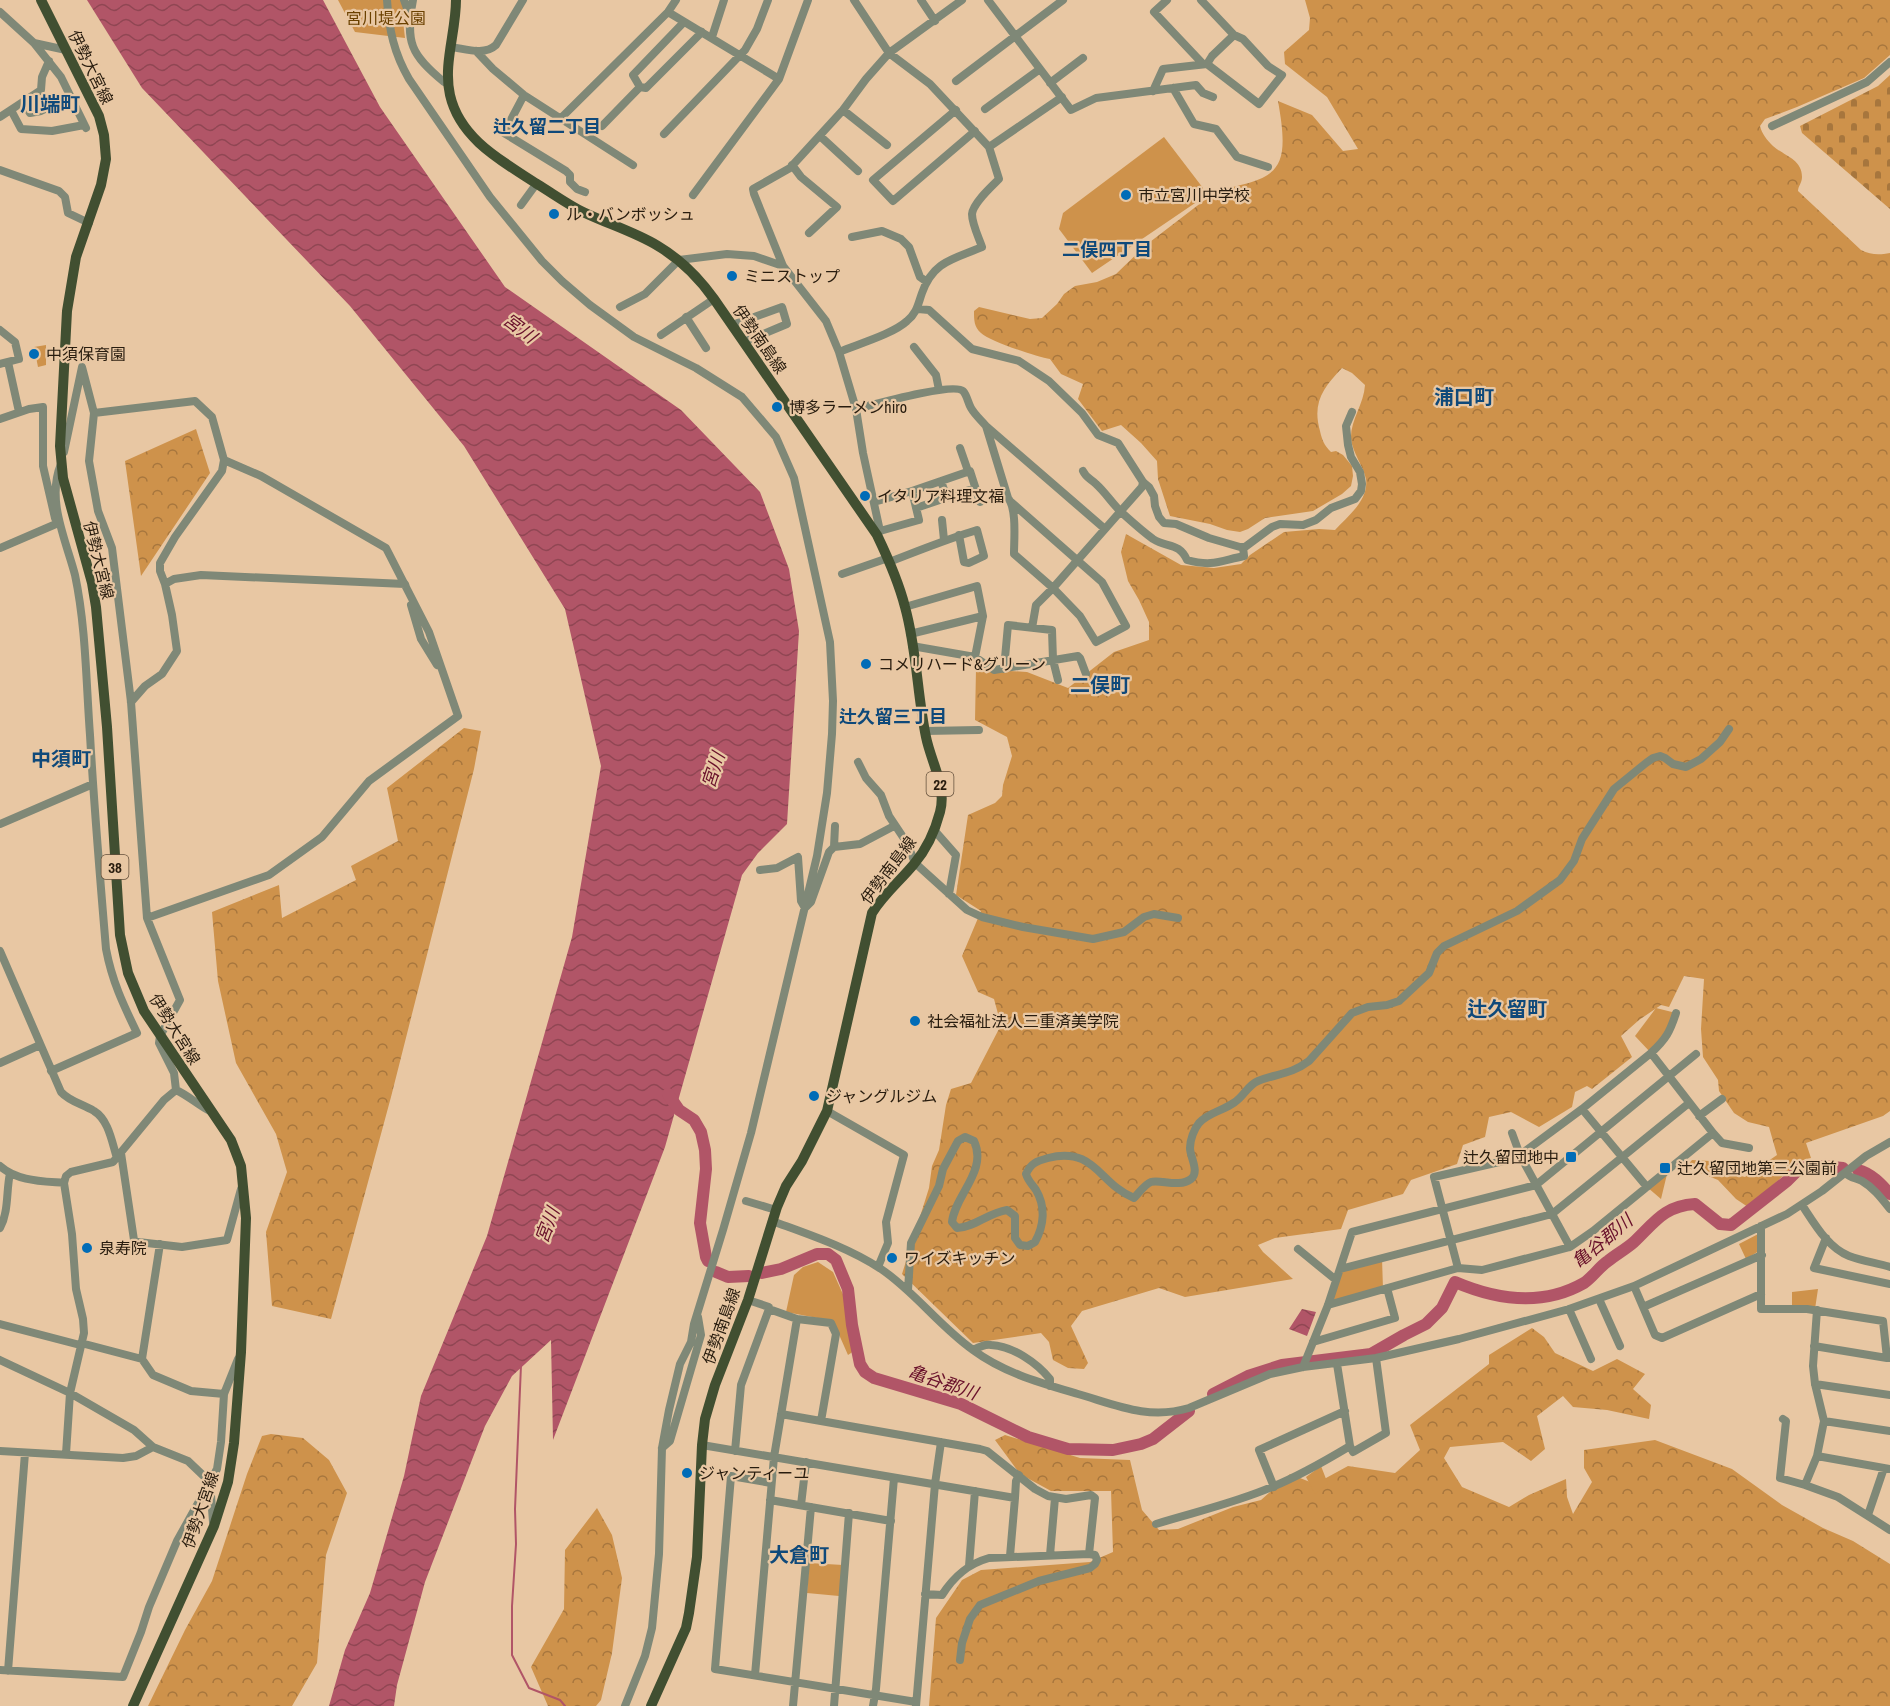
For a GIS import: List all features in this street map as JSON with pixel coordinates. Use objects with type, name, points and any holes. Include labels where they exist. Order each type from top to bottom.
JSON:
[{"type":"main road","name":"伊勢大宮線","points":[[40,0],[99,116],[105,135],[104,172],[76,257],[67,311],[60,446],[68,499],[92,583],[96,607],[107,727],[120,935],[135,993],[160,1036],[231,1140],[244,1178],[246,1218],[241,1352],[228,1482],[214,1526],[133,1706]]},
{"type":"main road","name":"伊勢南島線","points":[[456,0],[448,84],[453,105],[473,137],[488,151],[571,206],[650,241],[679,260],[697,277],[879,533],[905,607],[925,731],[942,790],[941,809],[931,838],[915,863],[883,896],[872,913],[827,1111],[786,1186],[774,1216],[748,1300],[716,1384],[705,1419],[697,1557],[686,1628],[651,1706]]},
{"type":"street","points":[[387,0],[391,38],[401,66],[490,197],[542,261],[591,305],[634,337],[696,368],[742,397],[770,429],[794,478],[830,642],[832,723],[827,793],[817,856],[751,1133],[690,1342],[680,1364],[662,1448],[660,1554],[655,1606],[645,1656],[626,1706]]},
{"type":"street","points":[[404,0],[410,15]]},
{"type":"street","points":[[413,0],[409,39],[418,56],[444,82]]},
{"type":"street","points":[[451,47],[487,51],[496,45],[523,0]]},
{"type":"street","points":[[712,37],[724,0]]},
{"type":"street","points":[[664,134],[740,55],[757,29],[768,0]]},
{"type":"street","points":[[693,195],[779,79],[808,0]]},
{"type":"street","points":[[839,352],[907,322],[918,309],[927,282],[940,264],[982,247],[972,216],[973,209],[999,179],[990,147],[930,84],[890,53],[854,0]]},
{"type":"street","points":[[921,0],[935,21]]},
{"type":"street","points":[[912,491],[920,520],[879,533],[856,409],[839,352],[826,321],[783,266],[753,194],[753,189],[792,165],[843,110],[866,79],[890,53],[962,0]]},
{"type":"street","points":[[988,0],[1071,110],[1096,98],[1196,85],[1203,93],[1213,97]]},
{"type":"street","points":[[956,81],[1063,0]]},
{"type":"street","points":[[1167,0],[1154,12],[1205,64],[1258,104],[1282,75],[1268,66],[1243,39],[1234,35],[1201,0]]},
{"type":"street","points":[[560,119],[668,12],[674,1]]},
{"type":"street","points":[[668,12],[779,79]]},
{"type":"street","points":[[1,15],[34,43],[49,61],[61,77],[85,126],[52,130],[21,129],[10,110]]},
{"type":"street","points":[[640,87],[633,75],[684,22]]},
{"type":"street","points":[[640,87],[646,88],[702,32]]},
{"type":"street","points":[[1153,91],[1163,69],[1205,64],[1234,35]]},
{"type":"street","points":[[34,43],[66,50]]},
{"type":"street","points":[[476,51],[524,95],[633,165]]},
{"type":"street","points":[[1050,82],[1083,58]]},
{"type":"street","points":[[0,117],[40,90],[42,77],[49,61]]},
{"type":"street","points":[[1772,126],[1867,82],[1890,62]]},
{"type":"street","points":[[985,109],[1040,69]]},
{"type":"street","points":[[602,126],[640,87]]},
{"type":"street","points":[[1173,88],[1194,123],[1216,129],[1237,157],[1268,167]]},
{"type":"street","points":[[524,95],[504,133],[566,171],[570,175],[570,182],[577,189],[585,192]]},
{"type":"street","points":[[23,102],[30,113],[41,111],[70,98]]},
{"type":"street","points":[[990,147],[1062,98]]},
{"type":"street","points":[[843,110],[887,145]]},
{"type":"street","points":[[956,110],[873,180],[893,201],[975,131]]},
{"type":"street","points":[[819,136],[858,171]]},
{"type":"street","points":[[792,165],[801,177],[837,207],[808,233]]},
{"type":"street","points":[[0,170],[59,192],[64,197],[68,213],[89,223]]},
{"type":"street","points":[[521,205],[537,183]]},
{"type":"street","points":[[852,237],[882,231],[901,238],[909,247],[920,277],[927,282]]},
{"type":"street","points":[[620,308],[645,294],[679,260],[726,254],[754,256],[783,266]]},
{"type":"street","points":[[661,335],[714,299]]},
{"type":"street","points":[[732,326],[782,307],[787,324],[744,342]]},
{"type":"street","points":[[918,309],[929,310],[972,350],[1019,361],[1049,381],[1083,413],[1098,435],[1118,444],[1143,482],[1149,487],[1159,517],[1164,523],[1176,524],[1209,538],[1245,548],[1272,527],[1280,524],[1303,525],[1316,520],[1331,508],[1355,499],[1361,491],[1362,484],[1360,472],[1351,457],[1348,445],[1346,426],[1352,412]]},
{"type":"street","points":[[686,317],[706,348]]},
{"type":"street","points":[[0,330],[15,342],[19,359],[4,363],[19,412]]},
{"type":"street","points":[[914,347],[936,375],[939,390]]},
{"type":"street","points":[[58,524],[57,475],[82,367],[94,413],[89,461],[98,511],[112,548],[131,702],[147,918],[180,1000],[160,1036],[159,1043],[174,1073],[176,1090]]},
{"type":"street","points":[[856,409],[952,387],[960,389],[965,392],[973,411],[986,426],[1105,529]]},
{"type":"street","points":[[94,413],[195,401],[212,417],[225,460],[222,471],[175,537],[160,563],[160,572],[172,615],[177,651],[162,674],[145,686],[131,702]]},
{"type":"street","points":[[0,419],[43,407],[43,466],[75,578],[84,643],[105,937],[110,971],[116,990],[137,1033],[51,1071]]},
{"type":"street","points":[[986,426],[1008,498],[1102,582],[1126,626],[1096,642],[1080,616],[1053,588],[1014,554],[1014,522],[1011,502]]},
{"type":"street","points":[[960,447],[980,502]]},
{"type":"street","points":[[147,918],[269,875],[322,837],[369,781],[458,716],[454,698],[445,678],[421,639],[405,584],[386,548],[261,476],[225,460]]},
{"type":"street","points":[[874,502],[968,471]]},
{"type":"street","points":[[1083,471],[1085,476],[1096,484],[1120,511],[1152,538],[1164,545],[1182,550],[1187,560],[1201,564],[1213,564],[1244,556],[1243,547]]},
{"type":"street","points":[[941,481],[947,498]]},
{"type":"street","points":[[1032,628],[1036,605],[1142,487],[1143,482]]},
{"type":"street","points":[[916,508],[975,488]]},
{"type":"street","points":[[942,520],[944,540]]},
{"type":"street","points":[[0,548],[58,524]]},
{"type":"street","points":[[842,574],[888,560],[944,540],[959,535],[977,530],[984,556],[969,563],[964,562],[959,535]]},
{"type":"street","points":[[165,585],[174,579],[201,575],[405,584]]},
{"type":"street","points":[[905,607],[977,586],[982,616],[975,657]]},
{"type":"street","points":[[910,634],[982,616]]},
{"type":"street","points":[[1004,669],[1008,625],[1052,630],[1053,660],[1058,680]]},
{"type":"street","points":[[912,646],[975,657],[994,670],[1078,656],[1086,674]]},
{"type":"street","points":[[908,1290],[911,1243],[939,1186],[943,1169],[958,1141],[965,1137],[970,1138],[974,1141],[977,1153],[969,1186],[953,1212],[952,1222],[957,1227],[968,1227],[996,1212],[1007,1210],[1015,1216],[1015,1238],[1020,1245],[1028,1246],[1035,1242],[1042,1225],[1041,1204],[1026,1174],[1029,1167],[1036,1161],[1065,1155],[1078,1157],[1099,1170],[1123,1193],[1134,1198],[1147,1184],[1152,1182],[1168,1184],[1190,1180],[1195,1169],[1190,1148],[1191,1139],[1196,1127],[1208,1114],[1234,1103],[1250,1085],[1283,1075],[1302,1066],[1352,1013],[1399,1000],[1429,973],[1437,953],[1444,946],[1517,911],[1560,880],[1574,861],[1582,839],[1608,798],[1620,784],[1653,758],[1660,756],[1673,764],[1686,767],[1712,750],[1729,729]]},
{"type":"street","points":[[925,731],[979,730]]},
{"type":"street","points":[[858,762],[866,778],[881,795],[894,826],[907,843],[915,863],[967,910],[982,917],[1023,927],[1094,939],[1124,932],[1144,917],[1154,914],[1179,918]]},
{"type":"street","points":[[0,824],[93,784]]},
{"type":"street","points":[[834,847],[836,826]]},
{"type":"street","points":[[805,908],[811,902],[829,852],[834,847],[860,844],[894,826]]},
{"type":"street","points":[[934,830],[956,855],[949,894]]},
{"type":"street","points":[[760,870],[777,868],[798,857],[801,901],[805,908]]},
{"type":"street","points":[[0,951],[61,1092],[66,1098],[96,1112],[104,1121],[119,1156],[134,1240],[182,1247],[227,1240],[244,1178]]},
{"type":"street","points":[[1458,1268],[1434,1178],[1520,1155],[1582,1109],[1665,1040],[1676,1013]]},
{"type":"street","points":[[0,1063],[40,1045]]},
{"type":"street","points":[[1650,1053],[1722,1143],[1749,1148]]},
{"type":"street","points":[[1304,1364],[1328,1305],[1352,1232],[1536,1185],[1696,1054]]},
{"type":"street","points":[[176,1090],[190,1096],[212,1112]]},
{"type":"street","points":[[66,1454],[70,1393],[84,1333],[76,1289],[72,1234],[64,1183],[66,1176],[71,1172],[113,1162],[164,1100],[176,1090]]},
{"type":"street","points":[[1700,1116],[1722,1099]]},
{"type":"street","points":[[1340,1269],[1552,1214],[1689,1103]]},
{"type":"street","points":[[1582,1109],[1647,1187]]},
{"type":"street","points":[[827,1111],[904,1155],[886,1222],[888,1243],[878,1267]]},
{"type":"street","points":[[1512,1133],[1520,1155],[1570,1247]]},
{"type":"street","points":[[1328,1305],[1458,1268],[1482,1270],[1570,1247],[1593,1231],[1713,1133]]},
{"type":"street","points":[[746,1202],[836,1244],[878,1267],[908,1290],[937,1320],[973,1350],[1006,1370],[1119,1408],[1169,1412],[1200,1404],[1257,1378],[1304,1364],[1337,1364],[1377,1358],[1500,1329],[1569,1309],[1634,1286],[1802,1205],[1866,1156],[1890,1142]]},
{"type":"street","points":[[0,1166],[26,1179],[64,1183]]},
{"type":"street","points":[[0,1228],[7,1208],[6,1191],[10,1173]]},
{"type":"street","points":[[1845,1173],[1851,1178],[1860,1180],[1877,1193],[1890,1209]]},
{"type":"street","points":[[1802,1205],[1826,1238],[1845,1255],[1890,1267]]},
{"type":"street","points":[[1761,1226],[1761,1309],[1817,1311],[1883,1321],[1889,1358],[1814,1346]]},
{"type":"street","points":[[1826,1238],[1814,1268],[1890,1284]]},
{"type":"street","points":[[142,1359],[160,1244]]},
{"type":"street","points":[[1298,1250],[1336,1280]]},
{"type":"street","points":[[1643,1307],[1762,1255]]},
{"type":"street","points":[[1634,1286],[1655,1335],[1662,1338],[1761,1294]]},
{"type":"street","points":[[1313,1342],[1395,1318],[1387,1288]]},
{"type":"street","points":[[1599,1299],[1620,1346]]},
{"type":"street","points":[[748,1300],[797,1318],[831,1323],[836,1334],[821,1421]]},
{"type":"street","points":[[735,1451],[741,1384],[769,1309]]},
{"type":"street","points":[[1569,1309],[1591,1359]]},
{"type":"street","points":[[1805,1485],[1817,1456],[1824,1421],[1813,1366],[1817,1311]]},
{"type":"street","points":[[662,1448],[670,1441],[701,1335],[697,1314]]},
{"type":"street","points":[[754,1675],[774,1457],[797,1318]]},
{"type":"street","points":[[0,1324],[142,1359],[153,1375],[191,1391],[224,1394]]},
{"type":"street","points":[[973,1350],[989,1344],[1018,1353],[1045,1373],[1050,1379],[1050,1386]]},
{"type":"street","points":[[26,1453],[4,1670],[123,1677],[177,1541],[217,1469],[224,1394],[241,1352]]},
{"type":"street","points":[[1337,1364],[1350,1446],[1353,1452],[1386,1433],[1377,1358]]},
{"type":"street","points":[[0,1360],[70,1393],[134,1430],[153,1447],[188,1461],[210,1482],[214,1526]]},
{"type":"street","points":[[1815,1384],[1890,1395]]},
{"type":"street","points":[[1274,1486],[1259,1450],[1345,1411]]},
{"type":"street","points":[[781,1414],[987,1452],[1042,1494],[1055,1498],[1072,1499],[1091,1495],[1095,1498],[1089,1554]]},
{"type":"street","points":[[1783,1419],[1786,1421],[1780,1478],[1838,1497],[1890,1530]]},
{"type":"street","points":[[1824,1421],[1890,1431]]},
{"type":"street","points":[[771,1483],[731,1476],[715,1669],[916,1704],[935,1484],[941,1442]]},
{"type":"street","points":[[702,1445],[1014,1498]]},
{"type":"street","points":[[1156,1524],[1274,1486],[1350,1446]]},
{"type":"street","points":[[0,1451],[123,1458],[136,1456],[153,1447]]},
{"type":"street","points":[[1817,1456],[1887,1468],[1868,1515]]},
{"type":"street","points":[[801,1505],[806,1462]]},
{"type":"street","points":[[1010,1556],[1014,1498],[1016,1481],[1019,1476]]},
{"type":"street","points":[[873,1706],[894,1478]]},
{"type":"street","points":[[969,1566],[975,1491]]},
{"type":"street","points":[[1050,1555],[1055,1498]]},
{"type":"street","points":[[770,1500],[891,1521]]},
{"type":"street","points":[[793,1706],[811,1507]]},
{"type":"street","points":[[834,1706],[849,1513]]},
{"type":"street","points":[[925,1593],[942,1595],[952,1580],[969,1566],[989,1558],[1095,1555],[1097,1560],[1090,1568],[1039,1581],[980,1605],[970,1619],[962,1643],[960,1660]]},
{"type":"green space","name":"宮川堤公園","points":[[338,0],[406,0],[403,21],[405,38],[355,32]]},
{"type":"green space","points":[[1305,0],[1890,0],[1890,55],[1864,78],[1765,119],[1760,126],[1765,137],[1773,146],[1792,158],[1799,166],[1802,177],[1798,191],[1861,250],[1875,254],[1890,253],[1890,1111],[1883,1116],[1806,1143],[1811,1158],[1800,1161],[1748,1207],[1736,1199],[1718,1180],[1686,1167],[1692,1160],[1710,1161],[1729,1173],[1745,1177],[1777,1155],[1769,1127],[1748,1122],[1734,1113],[1719,1091],[1718,1080],[1703,1057],[1701,1029],[1704,979],[1684,976],[1669,1007],[1661,1005],[1621,1036],[1632,1057],[1592,1089],[1587,1086],[1575,1092],[1572,1107],[1539,1127],[1511,1112],[1489,1117],[1485,1137],[1463,1145],[1457,1164],[1411,1180],[1403,1194],[1348,1210],[1341,1229],[1275,1238],[1258,1245],[1293,1279],[1185,1297],[1159,1288],[1082,1311],[1071,1326],[1088,1363],[1084,1369],[1068,1368],[1053,1360],[1049,1342],[1041,1333],[973,1343],[902,1274],[929,1188],[932,1166],[939,1150],[946,1105],[951,1089],[971,1083],[1001,1025],[994,999],[978,992],[962,956],[981,911],[956,895],[968,815],[995,803],[1002,796],[1012,756],[1007,737],[975,720],[976,669],[1027,672],[1068,688],[1114,652],[1149,640],[1149,622],[1128,581],[1121,552],[1126,534],[1181,565],[1214,568],[1241,564],[1250,555],[1284,532],[1335,530],[1361,501],[1366,487],[1365,474],[1351,439],[1365,385],[1352,373],[1342,368],[1329,382],[1318,404],[1318,421],[1323,440],[1331,452],[1336,451],[1343,455],[1352,466],[1351,486],[1313,511],[1265,518],[1240,532],[1227,530],[1170,516],[1158,479],[1157,461],[1141,443],[1121,425],[1102,431],[1078,399],[1083,384],[1061,374],[1050,359],[1014,348],[986,336],[976,326],[974,311],[979,307],[1030,319],[1042,318],[1064,294],[1075,286],[1097,282],[1116,274],[1146,245],[1206,199],[1210,191],[1252,182],[1265,176],[1275,168],[1283,144],[1278,101],[1312,115],[1343,151],[1358,149],[1327,97],[1285,64],[1284,52],[1309,30],[1310,18]]},
{"type":"green space","points":[[1890,75],[1890,209],[1802,133],[1800,126],[1878,86]]},
{"type":"green space","points":[[1164,137],[1203,188],[1201,199],[1092,273],[1059,229],[1063,213]]},
{"type":"green space","points":[[46,345],[46,365],[38,367],[34,347]]},
{"type":"green space","points":[[196,429],[210,473],[141,576],[125,461]]},
{"type":"green space","points":[[464,728],[481,731],[474,769],[391,1097],[331,1319],[272,1306],[266,1232],[287,1172],[276,1134],[236,1063],[218,981],[212,912],[279,885],[282,918],[356,880],[351,866],[398,841],[387,788]]},
{"type":"green space","points":[[1656,1008],[1676,1013],[1668,1035],[1651,1053],[1635,1036]]},
{"type":"green space","points":[[1668,1170],[1661,1199],[1647,1187]]},
{"type":"green space","points":[[1762,1232],[1759,1251],[1746,1259],[1739,1244]]},
{"type":"green space","points":[[1382,1258],[1383,1289],[1328,1305],[1340,1269]]},
{"type":"green space","points":[[818,1262],[833,1272],[846,1301],[854,1351],[848,1355],[833,1321],[786,1312],[794,1275],[803,1267]]},
{"type":"green space","points":[[1818,1289],[1815,1309],[1792,1307],[1792,1292]]},
{"type":"green space","points":[[1532,1328],[1544,1337],[1555,1353],[1593,1371],[1617,1359],[1645,1374],[1633,1389],[1651,1405],[1649,1419],[1607,1410],[1573,1407],[1563,1396],[1537,1416],[1545,1449],[1531,1461],[1503,1442],[1450,1447],[1444,1458],[1462,1487],[1509,1507],[1529,1495],[1566,1479],[1567,1497],[1573,1514],[1592,1482],[1584,1468],[1584,1450],[1655,1440],[1732,1469],[1782,1505],[1823,1528],[1853,1541],[1890,1564],[1890,1706],[929,1706],[936,1618],[962,1580],[981,1570],[1090,1562],[1113,1552],[1111,1491],[1051,1491],[1020,1474],[995,1440],[1005,1435],[1080,1458],[1130,1460],[1142,1510],[1159,1530],[1178,1529],[1233,1507],[1261,1500],[1290,1474],[1315,1484],[1348,1466],[1395,1473],[1420,1450],[1410,1425],[1489,1364],[1489,1355]]},
{"type":"green space","points":[[271,1434],[303,1438],[329,1460],[347,1493],[326,1555],[317,1663],[292,1706],[148,1706],[212,1581],[262,1436]]},
{"type":"green space","points":[[1321,1466],[1328,1484],[1315,1494],[1306,1477]]},
{"type":"green space","points":[[597,1508],[612,1535],[622,1578],[612,1653],[601,1700],[596,1706],[548,1706],[531,1667],[564,1609],[565,1550]]},
{"type":"green space","points":[[809,1563],[843,1565],[839,1596],[807,1593]]},
{"type":"water","name":"宮川","points":[[87,0],[323,0],[380,107],[505,287],[681,410],[760,492],[789,569],[799,631],[787,824],[758,853],[742,875],[665,1147],[553,1440],[551,1340],[512,1376],[485,1426],[425,1582],[397,1685],[394,1706],[329,1706],[345,1650],[370,1593],[404,1476],[421,1396],[487,1236],[572,937],[601,766],[565,609],[464,446],[350,306],[142,88]]},
{"type":"water","points":[[1302,1309],[1316,1312],[1307,1336],[1289,1329]]},
{"type":"waterway","name":"亀谷郡川","points":[[668,1094],[679,1110],[694,1120],[701,1132],[706,1169],[700,1223],[708,1261]]},
{"type":"waterway","name":"亀谷郡川","points":[[1213,1394],[1248,1376],[1282,1365],[1371,1354],[1426,1324],[1442,1308],[1455,1282],[1503,1297],[1552,1296],[1584,1283],[1605,1263],[1634,1242],[1661,1216],[1675,1208],[1695,1204],[1720,1224],[1731,1225],[1800,1168],[1822,1166],[1843,1168]]},
{"type":"waterway","name":"亀谷郡川","points":[[1858,1170],[1871,1176],[1890,1194]]},
{"type":"waterway","name":"亀谷郡川","points":[[762,1273],[781,1269],[817,1254],[828,1254],[836,1260],[848,1289],[852,1325],[860,1364],[865,1372],[874,1378],[961,1404],[1028,1437],[1068,1449],[1113,1450],[1153,1439],[1189,1411]]},
{"type":"waterway","name":"亀谷郡川","points":[[716,1272],[728,1277],[749,1276]]},
{"type":"waterway","points":[[521,1365],[512,1655],[529,1688],[560,1700],[565,1706]]},
{"type":"place","name":"市立宮川中学校","points":[[1126,195]]},
{"type":"place","name":"ル・バンボッシュ","points":[[554,214]]},
{"type":"place","name":"ミニストップ","points":[[732,276]]},
{"type":"place","name":"中須保育園","points":[[34,354]]},
{"type":"place","name":"博多ラーメンhiro","points":[[777,407]]},
{"type":"place","name":"イタリア料理文福","points":[[865,496]]},
{"type":"place","name":"コメリハード&グリーン","points":[[866,664]]},
{"type":"place","name":"社会福祉法人三重済美学院","points":[[915,1021]]},
{"type":"place","name":"ジャングルジム","points":[[814,1096]]},
{"type":"place","name":"辻久留団地中","points":[[1571,1157]]},
{"type":"place","name":"辻久留団地第三公園前","points":[[1665,1168]]},
{"type":"place","name":"泉寿院","points":[[87,1248]]},
{"type":"place","name":"ワイズキッチン","points":[[892,1258]]},
{"type":"place","name":"ジャンティーユ","points":[[687,1473]]},
{"type":"district","name":"川端町","points":[[50,103]]},
{"type":"district","name":"辻久留二丁目","points":[[547,126]]},
{"type":"district","name":"二俣四丁目","points":[[1107,249]]},
{"type":"district","name":"浦口町","points":[[1464,396]]},
{"type":"district","name":"二俣町","points":[[1100,684]]},
{"type":"district","name":"辻久留三丁目","points":[[893,716]]},
{"type":"district","name":"中須町","points":[[61,758]]},
{"type":"district","name":"辻久留町","points":[[1507,1008]]},
{"type":"district","name":"大倉町","points":[[799,1554]]}]
